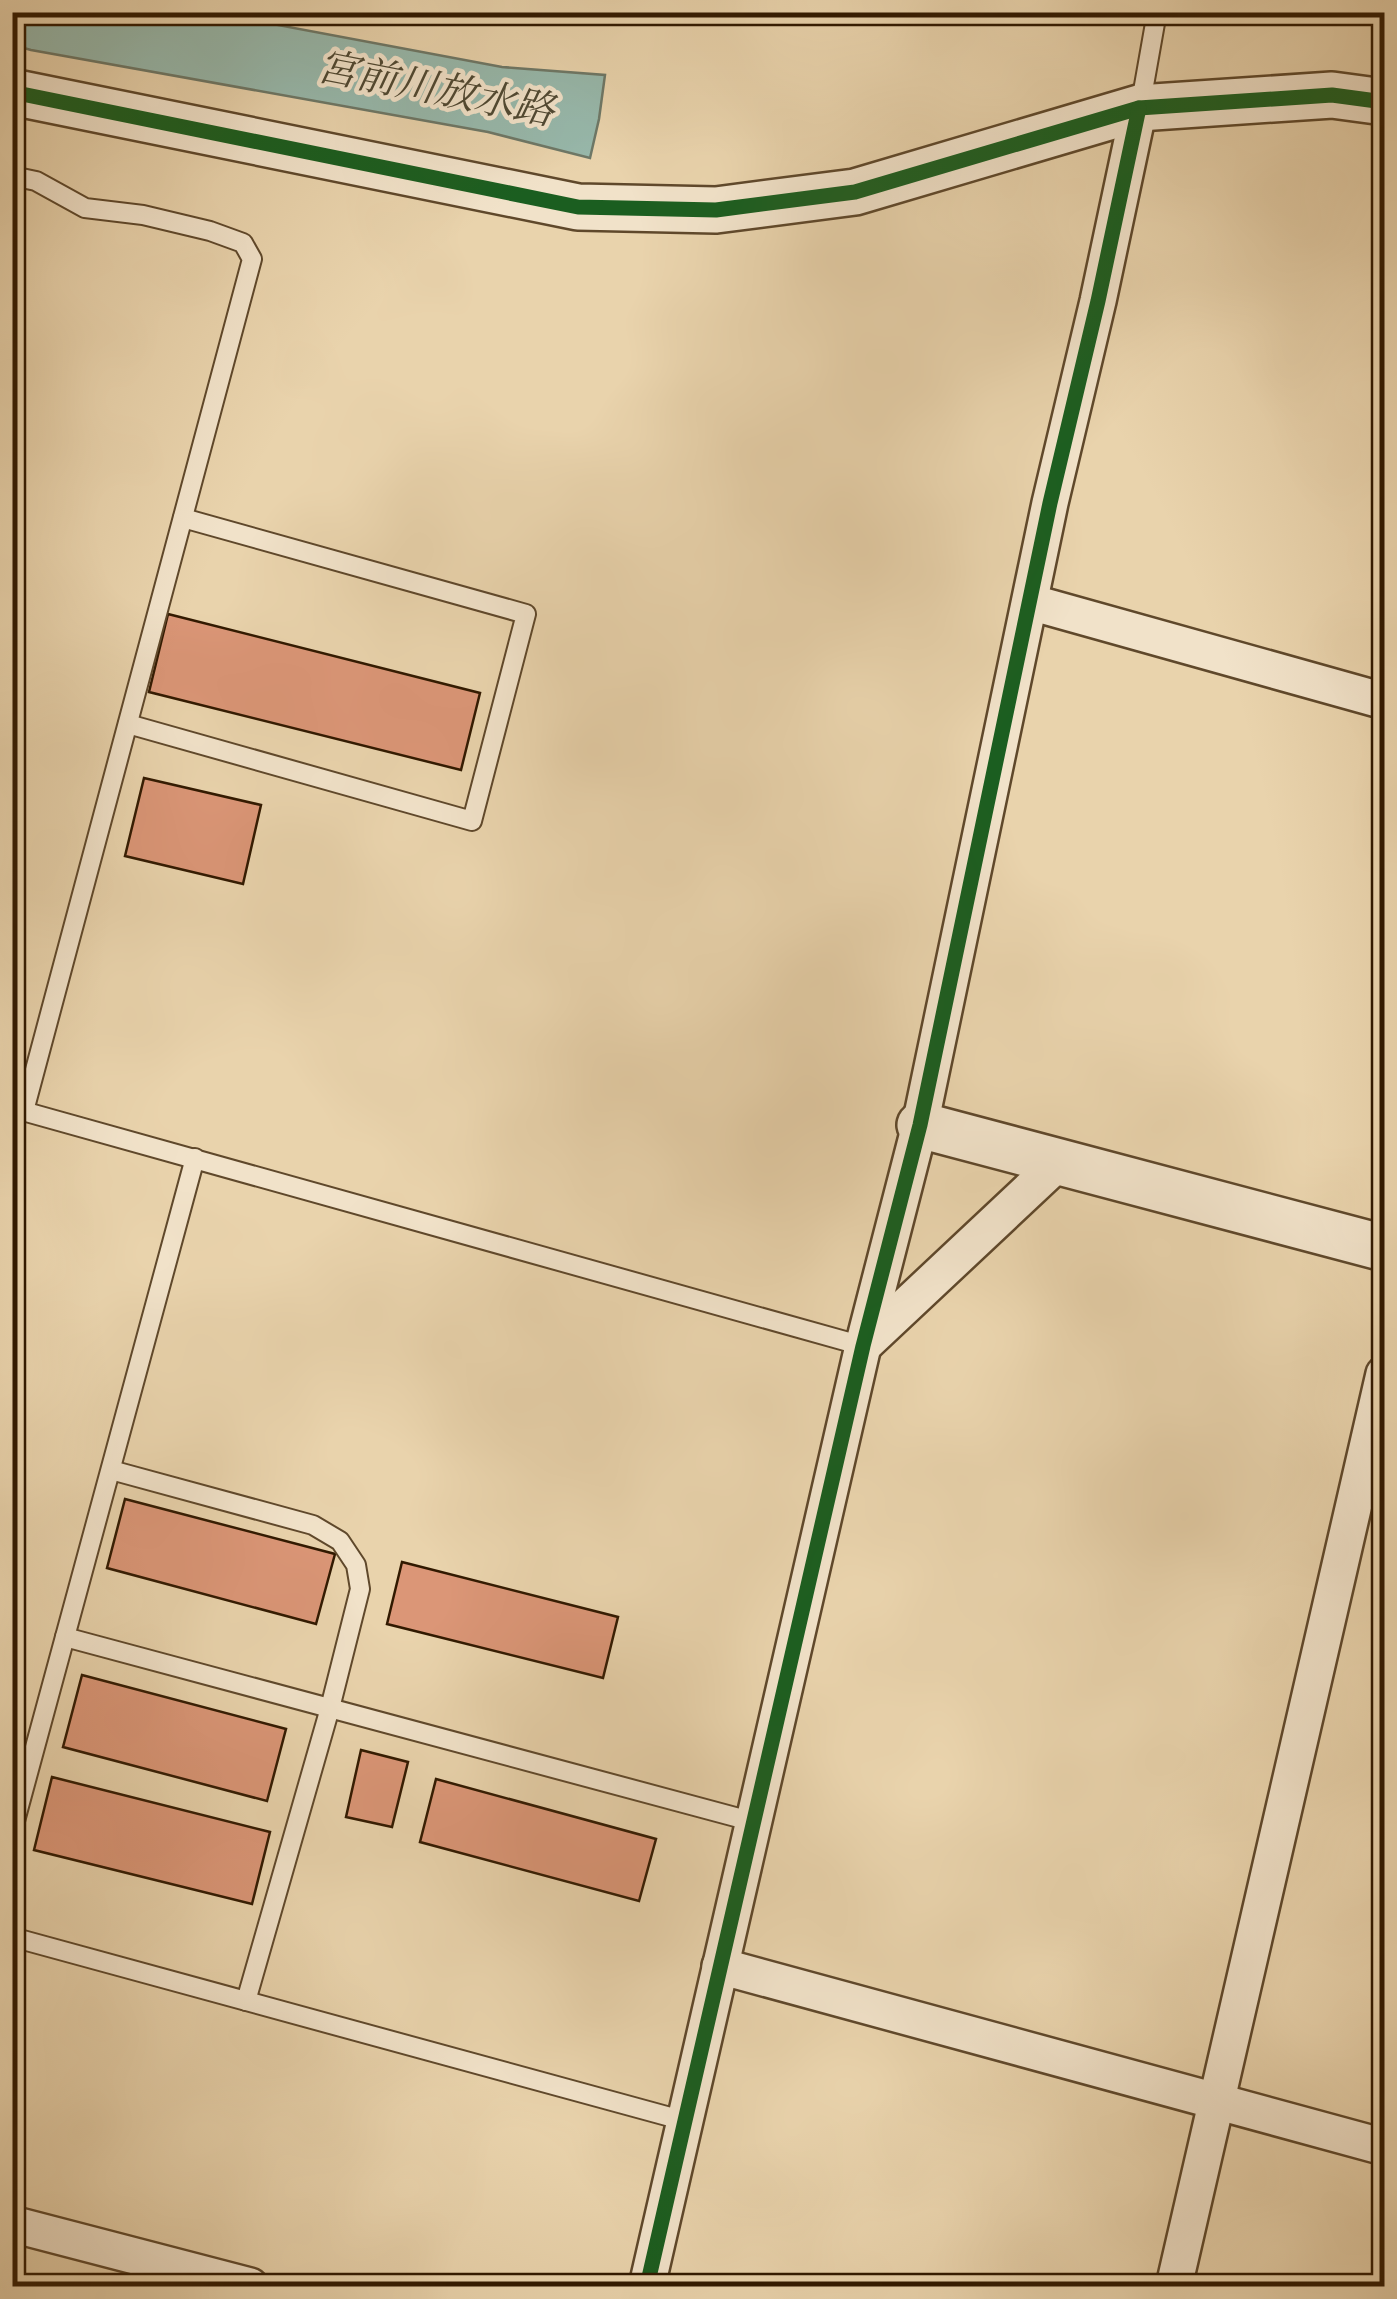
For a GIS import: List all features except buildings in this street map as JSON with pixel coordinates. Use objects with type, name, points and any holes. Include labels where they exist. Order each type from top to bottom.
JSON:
[{"type":"street","points":[[12,92],[578,206],[716,210],[855,192],[1140,108],[1332,95],[1384,102]]},
{"type":"street","points":[[647,2286],[862,1346],[920,1126],[1030,602],[1140,108]]},
{"type":"street","points":[[1030,602],[1384,701]]},
{"type":"street","points":[[920,1126],[1384,1248]]},
{"type":"street","points":[[862,1346],[1059,1162]]},
{"type":"street","points":[[1174,2286],[1384,1374]]},
{"type":"street","points":[[720,1966],[1384,2147]]},
{"type":"street","points":[[12,2224],[250,2286]]},
{"type":"lane","points":[[1140,108],[1157,12]]},
{"type":"lane","points":[[12,176],[36,181],[85,208],[210,231],[243,243],[252,259],[128,724],[18,1110],[862,1346]]},
{"type":"lane","points":[[128,724],[472,821],[526,614],[183,518]]},
{"type":"lane","points":[[12,1832],[194,1158]]},
{"type":"lane","points":[[110,1470],[313,1525],[340,1541],[356,1565],[360,1588],[330,1708],[246,2001]]},
{"type":"lane","points":[[65,1637],[754,1822]]},
{"type":"lane","points":[[12,1937],[684,2121]]},
{"type":"water","name":"宮前川放水路","points":[[12,13],[214,13],[502,67],[605,75],[599,119],[590,158],[488,132],[31,50],[13,45]]},
{"type":"cycle path","points":[[12,92],[578,207],[716,210],[855,192],[1139,108],[1332,95],[1384,102]]},
{"type":"cycle path","points":[[647,2286],[863,1346],[920,1125],[1050,503],[1139,108]]}]
